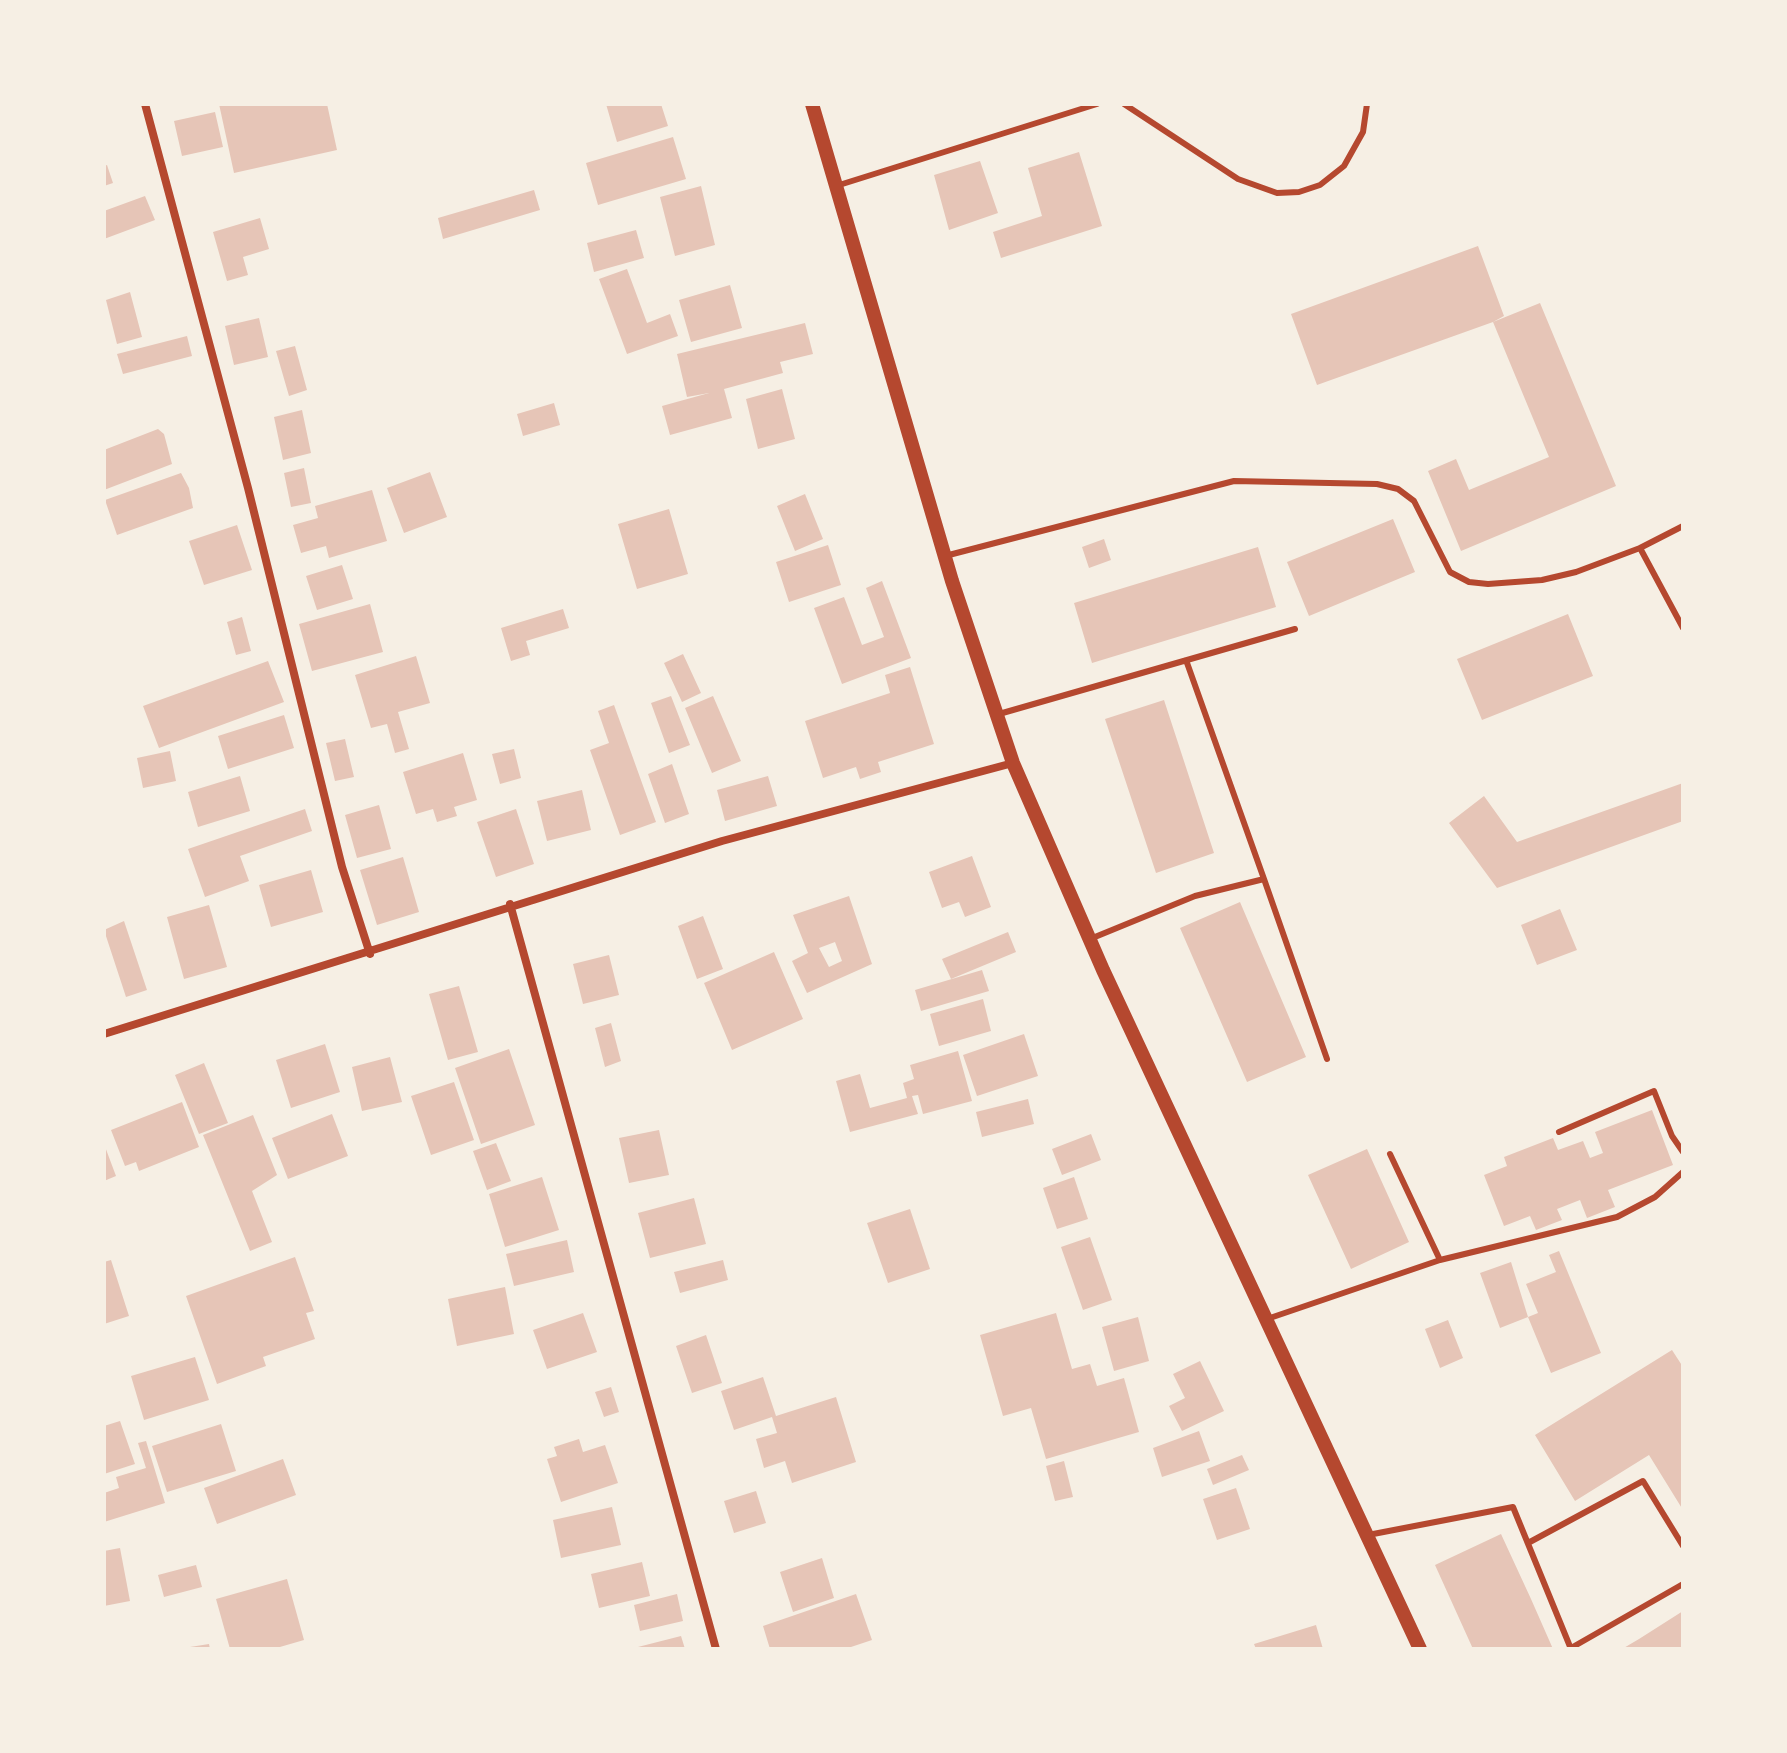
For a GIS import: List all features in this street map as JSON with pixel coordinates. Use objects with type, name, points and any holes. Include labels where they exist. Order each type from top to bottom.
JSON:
[{"type":"street","points":[[145,104],[248,488],[342,867],[370,954]]},
{"type":"street","points":[[812,104],[945,556],[1013,763],[1265,1320],[1420,1649]]},
{"type":"street","points":[[104,1034],[370,954],[510,904],[722,841],[1013,763]]},
{"type":"street","points":[[510,904],[716,1649]]},
{"type":"lane","points":[[836,186],[1097,104]]},
{"type":"lane","points":[[1124,104],[1238,179],[1277,193],[1320,185],[1344,166],[1363,132],[1367,104]]},
{"type":"lane","points":[[945,556],[1234,481],[1377,484],[1398,489],[1414,501],[1450,572],[1469,582],[1542,580],[1576,572],[1640,548],[1683,526]]},
{"type":"lane","points":[[1640,548],[1683,628]]},
{"type":"lane","points":[[997,715],[1295,629]]},
{"type":"lane","points":[[1186,660],[1327,1059]]},
{"type":"lane","points":[[1090,939],[1195,896],[1264,879]]},
{"type":"lane","points":[[1559,1132],[1654,1091],[1672,1136],[1683,1152]]},
{"type":"lane","points":[[1390,1154],[1440,1260]]},
{"type":"lane","points":[[1265,1320],[1440,1260],[1617,1217],[1655,1197],[1683,1172]]},
{"type":"lane","points":[[1528,1543],[1643,1481],[1683,1546]]},
{"type":"lane","points":[[1366,1535],[1513,1507],[1571,1648],[1683,1584]]},
{"type":"building","points":[[219,104],[327,104],[337,150],[234,173]]},
{"type":"building","points":[[606,104],[661,104],[668,126],[617,142]]},
{"type":"building","points":[[215,112],[223,147],[182,156],[174,121]]},
{"type":"building","points":[[673,137],[686,179],[598,205],[586,163]]},
{"type":"building","points":[[1079,152],[1102,226],[1001,258],[993,232],[1042,216],[1028,168]]},
{"type":"building","points":[[980,161],[998,213],[949,230],[934,175]]},
{"type":"building","points":[[107,165],[113,183],[104,186],[104,166]]},
{"type":"building","points":[[701,186],[715,245],[675,256],[660,197]]},
{"type":"building","points":[[534,190],[540,210],[443,239],[438,218]]},
{"type":"building","points":[[145,196],[155,220],[104,239],[104,211]]},
{"type":"building","points":[[260,218],[269,249],[243,257],[248,275],[227,281],[213,232]]},
{"type":"building","points":[[636,230],[644,258],[594,272],[587,243]]},
{"type":"building","points":[[1478,246],[1504,316],[1317,385],[1291,314]]},
{"type":"building","points":[[627,269],[647,323],[670,314],[678,336],[627,354],[599,279]]},
{"type":"building","points":[[730,285],[742,328],[691,342],[679,300]]},
{"type":"building","points":[[130,292],[142,337],[117,344],[106,300]]},
{"type":"building","points":[[1540,303],[1616,486],[1461,551],[1428,471],[1456,459],[1469,490],[1549,457],[1493,322]]},
{"type":"building","points":[[259,318],[268,357],[234,365],[225,326]]},
{"type":"building","points":[[805,323],[813,354],[780,362],[783,373],[724,389],[732,418],[670,435],[662,406],[709,393],[687,397],[677,354]]},
{"type":"building","points":[[187,336],[192,356],[123,374],[117,354]]},
{"type":"building","points":[[295,346],[307,390],[289,396],[276,351]]},
{"type":"building","points":[[782,389],[795,439],[758,449],[746,399]]},
{"type":"building","points":[[554,403],[560,425],[523,436],[517,414]]},
{"type":"building","points":[[302,410],[311,453],[283,460],[274,417]]},
{"type":"building","points":[[158,429],[164,434],[172,464],[104,490],[104,450]]},
{"type":"building","points":[[304,468],[311,503],[291,507],[284,473]]},
{"type":"building","points":[[430,472],[447,517],[404,533],[387,488]]},
{"type":"building","points":[[181,473],[189,488],[193,508],[117,535],[105,500]]},
{"type":"building","points":[[372,490],[387,541],[329,558],[326,546],[301,553],[293,525],[318,518],[315,506]]},
{"type":"building","points":[[805,494],[823,539],[795,551],[777,506]]},
{"type":"building","points":[[669,509],[688,574],[637,589],[618,524]]},
{"type":"building","points":[[1393,519],[1415,572],[1309,616],[1287,562]]},
{"type":"building","points":[[237,525],[252,570],[204,585],[189,541]]},
{"type":"building","points":[[1104,539],[1111,560],[1089,568],[1082,547]]},
{"type":"building","points":[[828,545],[841,585],[789,602],[776,562]]},
{"type":"building","points":[[1258,547],[1276,607],[1092,663],[1074,603]]},
{"type":"building","points":[[342,565],[353,599],[317,610],[306,576]]},
{"type":"building","points":[[882,581],[911,658],[842,684],[814,608],[844,597],[862,645],[884,637],[866,588]]},
{"type":"building","points":[[370,604],[383,652],[312,671],[299,624]]},
{"type":"building","points":[[563,609],[569,628],[526,641],[530,655],[511,661],[501,628]]},
{"type":"building","points":[[1568,614],[1593,676],[1482,720],[1457,659]]},
{"type":"building","points":[[242,617],[251,651],[236,655],[227,622]]},
{"type":"building","points":[[683,654],[701,693],[682,702],[664,663]]},
{"type":"building","points":[[416,656],[430,703],[398,712],[409,749],[395,753],[387,724],[371,728],[355,675]]},
{"type":"building","points":[[268,661],[284,702],[159,748],[143,706]]},
{"type":"building","points":[[910,667],[934,744],[878,762],[881,772],[860,779],[856,767],[823,778],[805,721],[890,693],[885,675]]},
{"type":"building","points":[[671,696],[690,745],[669,753],[651,703]]},
{"type":"building","points":[[713,696],[741,761],[712,773],[685,708]]},
{"type":"building","points":[[1164,700],[1214,853],[1156,873],[1105,719]]},
{"type":"building","points":[[614,705],[656,822],[620,835],[590,750],[609,743],[598,711]]},
{"type":"building","points":[[284,715],[294,748],[228,769],[218,736]]},
{"type":"building","points":[[345,739],[354,777],[335,781],[326,743]]},
{"type":"building","points":[[514,749],[521,778],[500,784],[492,754]]},
{"type":"building","points":[[170,751],[176,781],[143,788],[137,758]]},
{"type":"building","points":[[463,753],[477,800],[454,807],[457,816],[437,822],[433,809],[416,814],[403,772]]},
{"type":"building","points":[[672,764],[689,814],[665,823],[648,774]]},
{"type":"building","points":[[240,776],[250,811],[198,827],[188,792]]},
{"type":"building","points":[[768,776],[777,806],[725,821],[717,790]]},
{"type":"building","points":[[1683,783],[1683,821],[1497,888],[1449,823],[1484,796],[1517,842]]},
{"type":"building","points":[[582,790],[591,830],[547,841],[537,801]]},
{"type":"building","points":[[379,805],[391,849],[357,858],[345,815]]},
{"type":"building","points":[[305,809],[312,831],[240,856],[249,881],[205,897],[188,849]]},
{"type":"building","points":[[516,809],[534,864],[496,877],[477,822]]},
{"type":"building","points":[[972,856],[991,907],[965,917],[959,902],[942,908],[929,872]]},
{"type":"building","points":[[403,857],[419,912],[377,925],[360,870]]},
{"type":"building","points":[[311,870],[323,912],[271,927],[259,885]]},
{"type":"building","points":[[849,896],[872,964],[807,993],[792,961],[808,953],[793,915]],"holes":[[[835,942],[842,961],[829,967],[819,948]]]},
{"type":"building","points":[[1240,902],[1306,1057],[1247,1082],[1180,928]]},
{"type":"building","points":[[209,905],[227,967],[184,979],[167,917]]},
{"type":"building","points":[[1560,909],[1577,950],[1537,965],[1521,925]]},
{"type":"building","points":[[703,916],[723,969],[697,979],[678,926]]},
{"type":"building","points":[[124,921],[147,990],[126,997],[104,930]]},
{"type":"building","points":[[1008,932],[1016,952],[951,979],[942,959]]},
{"type":"building","points":[[774,952],[803,1019],[732,1050],[704,983]]},
{"type":"building","points":[[609,955],[619,995],[583,1004],[573,964]]},
{"type":"building","points":[[982,970],[989,991],[921,1011],[915,990]]},
{"type":"building","points":[[459,986],[478,1052],[448,1060],[429,994]]},
{"type":"building","points":[[983,999],[991,1031],[939,1046],[930,1014]]},
{"type":"building","points":[[611,1023],[621,1061],[605,1067],[595,1028]]},
{"type":"building","points":[[1024,1034],[1038,1076],[977,1096],[963,1055]]},
{"type":"building","points":[[325,1044],[340,1092],[291,1108],[276,1060]]},
{"type":"building","points":[[509,1049],[535,1125],[481,1144],[455,1068]]},
{"type":"building","points":[[958,1051],[972,1101],[923,1114],[918,1095],[912,1096],[918,1114],[850,1132],[836,1081],[860,1074],[870,1108],[907,1098],[903,1083],[914,1079],[910,1065]]},
{"type":"building","points":[[390,1057],[402,1102],[362,1111],[352,1067]]},
{"type":"building","points":[[204,1063],[228,1123],[199,1134],[175,1075]]},
{"type":"building","points":[[454,1082],[474,1140],[431,1155],[411,1096]]},
{"type":"building","points":[[1028,1099],[1034,1124],[982,1137],[976,1112]]},
{"type":"building","points":[[182,1102],[199,1147],[139,1171],[136,1162],[125,1166],[111,1130]]},
{"type":"building","points":[[1652,1110],[1673,1165],[1608,1190],[1615,1207],[1587,1218],[1580,1200],[1557,1209],[1562,1220],[1536,1230],[1530,1216],[1504,1226],[1484,1175],[1507,1166],[1504,1157],[1553,1138],[1558,1150],[1583,1141],[1590,1158],[1603,1153],[1595,1132]]},
{"type":"building","points":[[332,1114],[348,1156],[288,1179],[272,1138]]},
{"type":"building","points":[[253,1115],[277,1175],[252,1191],[272,1242],[250,1251],[203,1135]]},
{"type":"building","points":[[659,1130],[669,1175],[629,1183],[619,1138]]},
{"type":"building","points":[[1091,1134],[1101,1160],[1062,1175],[1052,1149]]},
{"type":"building","points":[[496,1143],[511,1181],[487,1190],[473,1151]]},
{"type":"building","points":[[104,1144],[116,1176],[104,1181]]},
{"type":"building","points":[[1367,1149],[1409,1242],[1351,1269],[1308,1175]]},
{"type":"building","points":[[542,1177],[559,1230],[505,1247],[489,1194]]},
{"type":"building","points":[[1074,1177],[1088,1219],[1057,1229],[1043,1188]]},
{"type":"building","points":[[694,1198],[706,1244],[650,1258],[638,1213]]},
{"type":"building","points":[[910,1209],[930,1269],[888,1283],[867,1223]]},
{"type":"building","points":[[1090,1237],[1112,1300],[1083,1310],[1061,1247]]},
{"type":"building","points":[[567,1240],[574,1272],[514,1286],[506,1254]]},
{"type":"building","points":[[1559,1251],[1601,1353],[1551,1373],[1528,1317],[1538,1313],[1526,1284],[1556,1272],[1549,1255]]},
{"type":"building","points":[[295,1257],[314,1311],[306,1313],[315,1339],[263,1357],[266,1366],[217,1384],[186,1296]]},
{"type":"building","points":[[111,1260],[129,1316],[104,1324],[104,1262]]},
{"type":"building","points":[[723,1260],[728,1280],[680,1293],[674,1272]]},
{"type":"building","points":[[1511,1262],[1528,1317],[1500,1328],[1480,1273]]},
{"type":"building","points":[[505,1287],[514,1334],[457,1346],[448,1299]]},
{"type":"building","points":[[583,1313],[597,1352],[547,1369],[533,1330]]},
{"type":"building","points":[[1056,1313],[1072,1369],[1090,1364],[1097,1386],[1124,1378],[1139,1432],[1046,1459],[1031,1408],[1003,1416],[980,1335]]},
{"type":"building","points":[[1138,1317],[1149,1361],[1114,1371],[1102,1327]]},
{"type":"building","points":[[1448,1320],[1463,1358],[1440,1368],[1425,1329]]},
{"type":"building","points":[[706,1335],[722,1383],[692,1393],[676,1346]]},
{"type":"building","points":[[1672,1350],[1683,1367],[1683,1510],[1649,1455],[1575,1501],[1535,1435]]},
{"type":"building","points":[[195,1357],[209,1400],[144,1420],[131,1376]]},
{"type":"building","points":[[1200,1361],[1224,1411],[1182,1431],[1169,1406],[1185,1398],[1173,1374]]},
{"type":"building","points":[[763,1377],[776,1416],[836,1397],[856,1462],[792,1483],[785,1461],[764,1468],[756,1439],[777,1433],[772,1417],[734,1430],[721,1391]]},
{"type":"building","points":[[611,1387],[619,1412],[604,1417],[595,1392]]},
{"type":"building","points":[[120,1421],[135,1464],[104,1474],[104,1426]]},
{"type":"building","points":[[221,1424],[236,1471],[167,1492],[152,1446]]},
{"type":"building","points":[[1199,1431],[1210,1461],[1162,1477],[1153,1448]]},
{"type":"building","points":[[579,1439],[583,1452],[605,1445],[618,1483],[561,1502],[547,1459],[557,1456],[554,1447]]},
{"type":"building","points":[[146,1441],[165,1503],[104,1522],[104,1493],[119,1488],[116,1477],[146,1468],[138,1443]]},
{"type":"building","points":[[1242,1455],[1249,1470],[1213,1485],[1207,1469]]},
{"type":"building","points":[[283,1459],[296,1495],[217,1524],[204,1488]]},
{"type":"building","points":[[1064,1461],[1073,1497],[1055,1501],[1046,1466]]},
{"type":"building","points":[[1236,1488],[1250,1529],[1217,1540],[1203,1499]]},
{"type":"building","points":[[756,1491],[766,1523],[734,1533],[724,1501]]},
{"type":"building","points":[[612,1507],[621,1545],[561,1558],[553,1520]]},
{"type":"building","points":[[1501,1534],[1553,1649],[1473,1649],[1435,1565]]},
{"type":"building","points":[[120,1548],[130,1601],[104,1606],[104,1551]]},
{"type":"building","points":[[822,1558],[834,1598],[793,1612],[780,1572]]},
{"type":"building","points":[[642,1562],[650,1596],[599,1608],[591,1574]]},
{"type":"building","points":[[196,1565],[202,1587],[164,1597],[158,1575]]},
{"type":"building","points":[[287,1579],[304,1640],[273,1649],[230,1649],[216,1599]]},
{"type":"building","points":[[677,1594],[683,1621],[640,1631],[634,1605]]},
{"type":"building","points":[[856,1594],[872,1640],[845,1649],[770,1649],[763,1626]]},
{"type":"building","points":[[1683,1611],[1683,1649],[1622,1649],[1639,1639]]},
{"type":"building","points":[[1316,1625],[1323,1649],[1256,1649],[1254,1644]]},
{"type":"building","points":[[681,1636],[685,1649],[634,1649],[634,1648]]},
{"type":"building","points":[[209,1644],[210,1649],[190,1649],[190,1647]]}]
